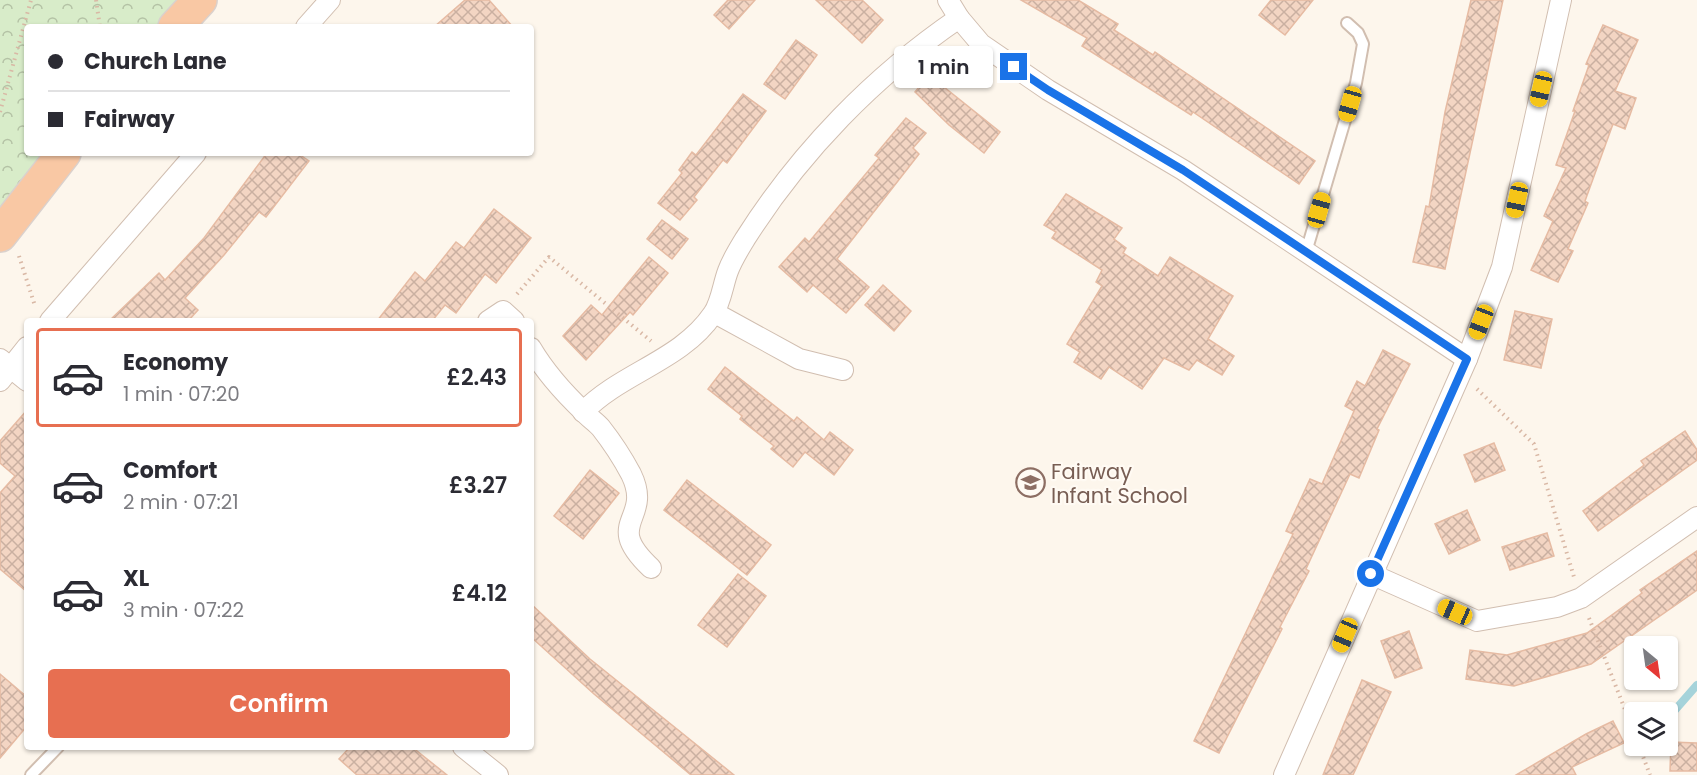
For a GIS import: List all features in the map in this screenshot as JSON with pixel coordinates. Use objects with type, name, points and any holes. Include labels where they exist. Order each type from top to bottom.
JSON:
[{"type":"highway","points":[[178,24],[200,0]]},
{"type":"highway","points":[[0,235],[62,156]]},
{"type":"street","points":[[309,24],[330,0]]},
{"type":"street","points":[[948,0],[959,18],[981,44],[1048,90],[1183,170],[1467,359]]},
{"type":"street","points":[[1284,775],[1459,378],[1502,267],[1561,0]]},
{"type":"street","points":[[583,411],[612,387],[670,357],[715,313],[728,269],[743,242],[806,154],[895,65],[959,18]]},
{"type":"street","points":[[44,317],[193,156]]},
{"type":"street","points":[[715,313],[799,358],[843,369]]},
{"type":"street","points":[[24,350],[4,369],[24,379]]},
{"type":"street","points":[[534,352],[583,411],[600,426],[630,474],[637,491],[637,503],[626,531],[629,543],[651,568]]},
{"type":"street","points":[[1371,574],[1476,621],[1557,607],[1581,597],[1697,517]]},
{"type":"street","points":[[467,750],[498,775]]},
{"type":"lane","points":[[1306,252],[1356,83],[1363,44],[1358,33],[1347,23]]},
{"type":"lane","points":[[31,775],[55,750]]},
{"type":"path","points":[[24,24],[31,0]]},
{"type":"path","points":[[96,0],[100,24]]},
{"type":"path","points":[[0,112],[24,25]]},
{"type":"path","points":[[0,235],[16,246],[44,317]]},
{"type":"path","points":[[501,318],[549,257],[670,357]]},
{"type":"path","points":[[1459,378],[1485,394],[1534,444],[1558,531],[1624,707]]},
{"type":"path","points":[[1643,756],[1650,775]]},
{"type":"green space","points":[[0,0],[200,0],[178,24],[24,24],[24,156],[62,156],[0,235]]},
{"type":"building","points":[[465,0],[489,0],[510,24],[437,24]]},
{"type":"building","points":[[728,0],[755,0],[729,29],[714,15]]},
{"type":"building","points":[[816,0],[862,0],[883,20],[862,43]]},
{"type":"building","points":[[1021,0],[1078,0],[1118,24],[1114,30],[1153,55],[1155,52],[1315,161],[1299,184],[1193,112],[1191,115],[1082,46],[1087,38]]},
{"type":"building","points":[[1271,0],[1313,0],[1285,35],[1259,15]]},
{"type":"building","points":[[1471,0],[1503,0],[1445,269],[1413,262],[1426,206],[1429,207],[1445,112]]},
{"type":"building","points":[[1603,25],[1638,40],[1615,91],[1636,98],[1625,129],[1613,124],[1585,201],[1588,203],[1568,249],[1573,251],[1558,282],[1531,270],[1553,221],[1544,216],[1566,168],[1556,165],[1589,65],[1586,64]]},
{"type":"building","points":[[796,40],[817,55],[785,99],[764,84]]},
{"type":"building","points":[[929,75],[1000,132],[984,153],[949,125],[915,92]]},
{"type":"building","points":[[743,94],[766,111],[727,163],[723,160],[694,197],[697,200],[680,220],[658,203],[682,173],[679,170],[692,152],[696,155]]},
{"type":"building","points":[[906,118],[926,133],[913,148],[919,154],[837,259],[869,287],[846,313],[813,285],[807,292],[779,267],[805,238],[809,242],[879,158],[875,155]]},
{"type":"building","points":[[265,156],[302,156],[309,161],[266,217],[259,212],[185,298],[198,310],[191,318],[112,318],[159,273],[165,280],[204,238]]},
{"type":"building","points":[[1066,194],[1122,228],[1114,239],[1126,248],[1123,253],[1158,276],[1170,257],[1233,296],[1208,339],[1234,356],[1222,375],[1197,360],[1189,370],[1164,358],[1142,389],[1109,367],[1101,379],[1074,362],[1080,352],[1067,344],[1102,286],[1096,282],[1102,270],[1052,238],[1056,232],[1044,225]]},
{"type":"building","points":[[494,209],[531,238],[496,283],[485,274],[456,313],[445,305],[434,318],[379,318],[415,272],[425,281],[456,242],[464,248]]},
{"type":"building","points":[[662,220],[688,239],[672,259],[647,239]]},
{"type":"building","points":[[649,257],[668,273],[633,315],[630,312],[586,360],[563,336],[591,305],[602,315]]},
{"type":"building","points":[[883,285],[911,311],[894,331],[865,305]]},
{"type":"building","points":[[1515,311],[1552,319],[1541,368],[1504,360]]},
{"type":"building","points":[[1383,350],[1410,364],[1377,429],[1379,430],[1359,478],[1350,474],[1306,569],[1309,571],[1280,627],[1282,629],[1219,753],[1194,741],[1293,534],[1286,531],[1310,479],[1322,484],[1354,411],[1345,406],[1357,381],[1365,386]]},
{"type":"building","points":[[725,367],[794,421],[797,417],[824,440],[830,432],[853,450],[834,475],[805,452],[793,467],[771,449],[774,446],[740,419],[742,416],[708,389]]},
{"type":"building","points":[[24,413],[24,589],[0,569],[0,493],[15,476],[0,463],[0,441]]},
{"type":"building","points":[[1685,431],[1697,450],[1697,460],[1598,531],[1583,511],[1644,465],[1641,461]]},
{"type":"building","points":[[1494,443],[1505,470],[1475,482],[1464,455]]},
{"type":"building","points":[[590,470],[619,493],[583,539],[554,516]]},
{"type":"building","points":[[687,480],[771,545],[747,575],[664,510]]},
{"type":"building","points":[[1467,510],[1480,540],[1449,554],[1435,524]]},
{"type":"building","points":[[1547,533],[1554,556],[1510,570],[1502,547]]},
{"type":"building","points":[[1697,551],[1697,590],[1631,636],[1624,636],[1624,641],[1591,664],[1514,686],[1466,679],[1470,650],[1507,655],[1587,633],[1642,593],[1640,590]]},
{"type":"building","points":[[738,574],[766,596],[727,647],[698,625]]},
{"type":"building","points":[[534,607],[590,659],[734,775],[691,775],[594,694],[534,640]]},
{"type":"building","points":[[1409,631],[1422,668],[1395,678],[1381,641]]},
{"type":"building","points":[[0,674],[24,694],[24,730],[0,758]]},
{"type":"building","points":[[1362,680],[1391,692],[1353,775],[1323,775]]},
{"type":"building","points":[[1613,721],[1624,743],[1572,767],[1576,775],[1516,775]]},
{"type":"building","points":[[1678,742],[1697,743],[1697,771],[1670,771],[1671,756],[1678,756]]},
{"type":"building","points":[[347,750],[416,750],[447,775],[357,775],[339,759]]},
{"type":"waterway","points":[[1678,707],[1697,685]]},
{"type":"place","name":"Fairway Infant School","points":[[1030,483]]},
{"type":"route","points":[[1014,67],[1048,90],[1183,170],[1467,359],[1371,574]]}]
